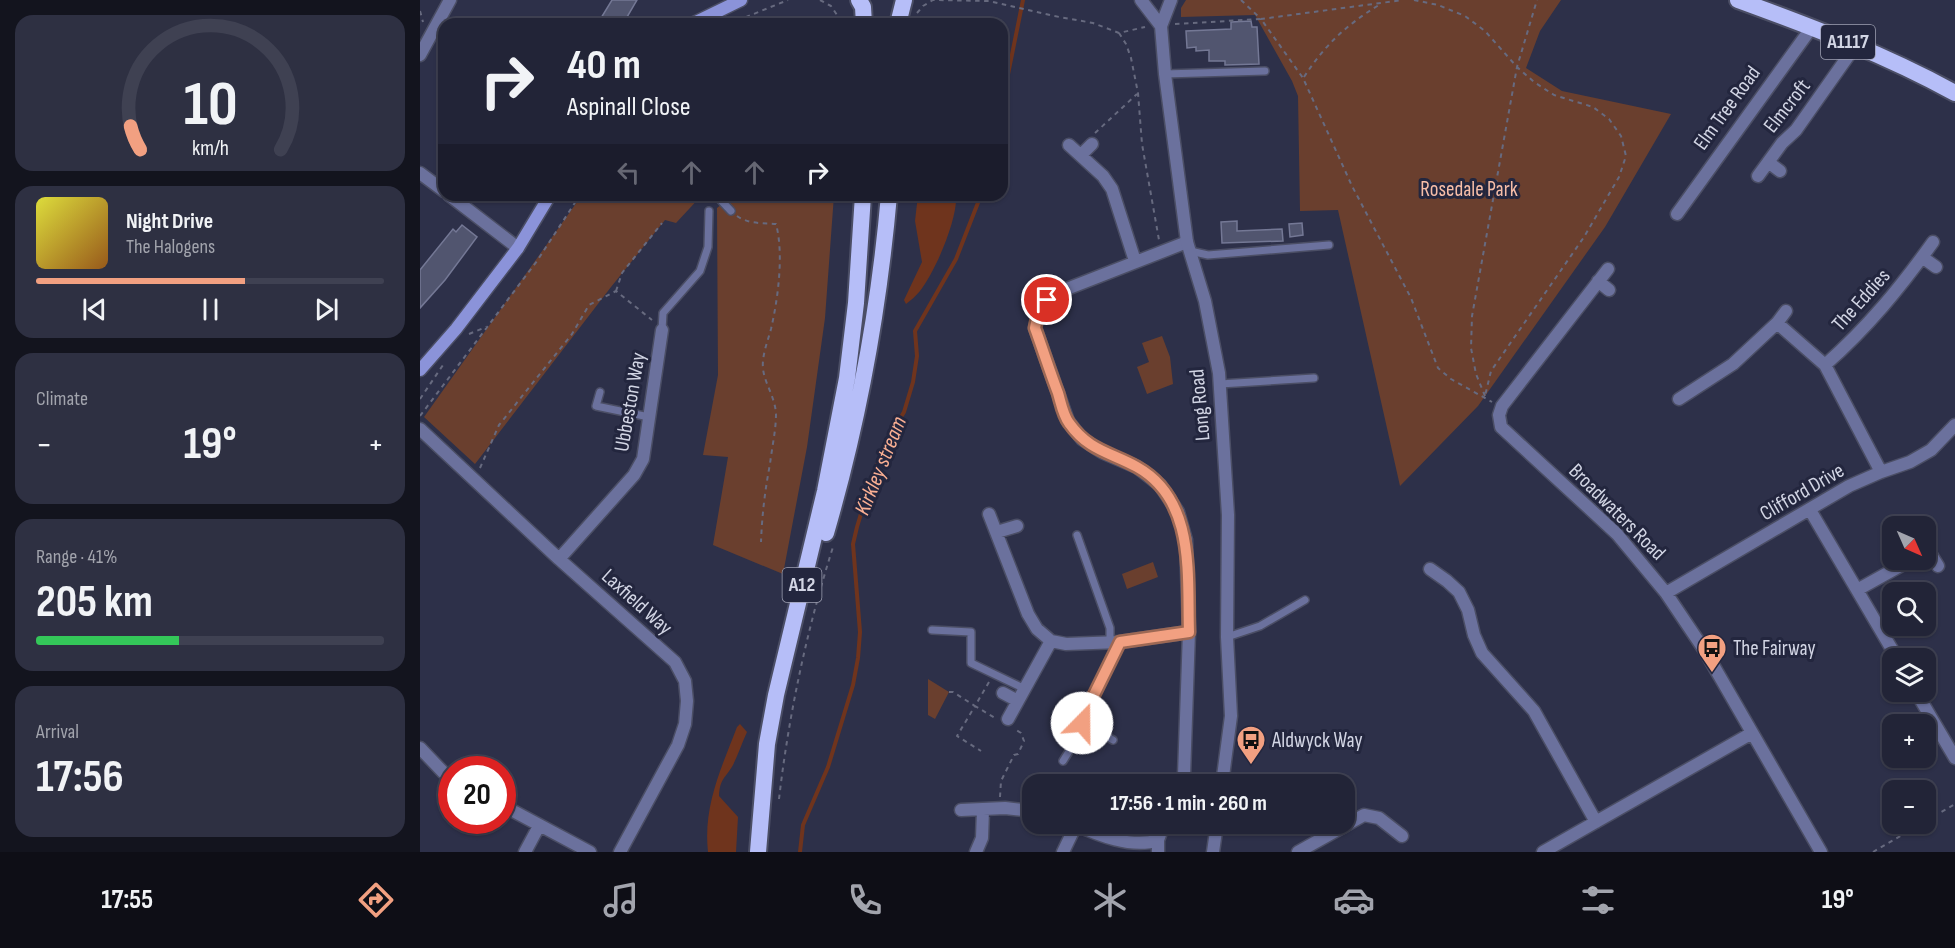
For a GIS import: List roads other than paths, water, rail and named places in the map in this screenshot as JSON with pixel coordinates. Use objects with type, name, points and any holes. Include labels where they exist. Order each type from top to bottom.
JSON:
[{"type":"highway","points":[[859,0],[863,7],[864,18]]},
{"type":"highway","points":[[900,18],[904,0]]},
{"type":"highway","name":"A1117","points":[[1744,1],[1856,45],[1955,93]]},
{"type":"highway","name":"A12","points":[[758,852],[767,744],[776,695],[825,491],[841,412],[856,303],[863,201]]},
{"type":"highway","name":"A12","points":[[764,793],[796,632],[837,493],[872,336],[888,201]]},
{"type":"main road","points":[[704,18],[741,0]]},
{"type":"main road","points":[[420,370],[456,330],[518,248],[546,201]]},
{"type":"street","points":[[1141,0],[1161,26]]},
{"type":"street","name":"Long Road","points":[[1171,0],[1161,26],[1165,74],[1189,246],[1205,301],[1220,384],[1228,515],[1227,637],[1231,716],[1223,774]]},
{"type":"street","points":[[420,55],[444,3]]},
{"type":"street","name":"Elm Tree Road","points":[[1677,214],[1812,27]]},
{"type":"street","name":"Elmcroft","points":[[1780,171],[1762,166],[1802,122],[1856,45]]},
{"type":"street","points":[[1092,144],[1075,150],[1104,176],[1112,189],[1135,261]]},
{"type":"street","points":[[420,173],[438,186]]},
{"type":"street","points":[[457,201],[518,248]]},
{"type":"street","name":"The Eddies","points":[[1825,365],[1902,286],[1933,242]]},
{"type":"street","points":[[1184,774],[1189,632],[1186,540],[1178,512],[1160,485],[1137,467],[1095,448],[1082,438],[1068,421],[1035,328],[1038,313],[1047,300],[1059,292],[1162,251],[1189,246]]},
{"type":"street","points":[[1922,257],[1936,267]]},
{"type":"street","points":[[1608,269],[1598,281],[1609,290]]},
{"type":"street","name":"Broadwaters Road","points":[[1598,281],[1501,409],[1499,415],[1501,428],[1617,534],[1666,593],[1705,651],[1821,852]]},
{"type":"street","points":[[1679,399],[1733,364],[1777,323],[1786,311]]},
{"type":"street","points":[[1777,323],[1825,365],[1881,472]]},
{"type":"street","name":"Ubbeston Way","points":[[559,559],[634,475],[643,459],[662,330]]},
{"type":"street","name":"Clifford Drive","points":[[1666,593],[1849,486],[1910,462],[1931,450],[1955,425]]},
{"type":"street","name":"Laxfield Way","points":[[420,429],[559,559],[675,662],[685,681],[687,701],[685,724],[678,745],[620,852]]},
{"type":"street","points":[[1810,510],[1891,648]]},
{"type":"street","points":[[989,514],[1028,614],[1037,629],[1051,641],[1066,644],[1115,642],[1189,632]]},
{"type":"street","points":[[997,532],[1017,526]]},
{"type":"street","points":[[1936,545],[1940,543]]},
{"type":"street","points":[[1430,569],[1459,592],[1468,610],[1474,635],[1482,653],[1534,711],[1596,822]]},
{"type":"street","points":[[1857,590],[1893,570]]},
{"type":"street","points":[[1005,722],[1051,641]]},
{"type":"street","points":[[1003,693],[1018,701]]},
{"type":"street","points":[[1924,702],[1951,741],[1955,758]]},
{"type":"street","points":[[1543,852],[1752,733]]},
{"type":"street","points":[[420,748],[438,767]]},
{"type":"street","points":[[961,810],[1022,811]]},
{"type":"street","points":[[976,852],[982,838],[983,810]]},
{"type":"street","points":[[516,813],[590,852]]},
{"type":"street","points":[[1298,852],[1364,815],[1379,818],[1402,836]]},
{"type":"street","points":[[525,852],[539,826]]},
{"type":"street","points":[[1063,852],[1071,834]]},
{"type":"street","points":[[1102,834],[1115,839],[1158,846]]},
{"type":"street","points":[[1213,852],[1216,834]]},
{"type":"lane","points":[[1165,74],[1265,71]]},
{"type":"lane","points":[[722,201],[731,211]]},
{"type":"lane","points":[[662,330],[663,314],[700,271],[708,247],[709,211]]},
{"type":"lane","points":[[1189,246],[1208,255],[1329,245]]},
{"type":"lane","points":[[1220,384],[1314,378]]},
{"type":"lane","points":[[600,392],[596,406],[649,417]]},
{"type":"lane","points":[[1063,761],[1073,745],[1115,642],[1077,535]]},
{"type":"lane","points":[[1227,637],[1260,626],[1305,600]]},
{"type":"lane","points":[[932,630],[970,632],[971,663],[1025,689]]},
{"type":"lane","points":[[1082,723],[1113,740]]},
{"type":"waterway","name":"Kirkley stream","points":[[1008,74],[1023,0]]},
{"type":"waterway","name":"Kirkley stream","points":[[800,852],[803,825],[828,767],[853,685],[858,658],[860,632],[853,544],[857,527],[873,474],[904,412],[913,382],[917,356],[915,331],[956,259],[979,201]]},
{"type":"place","name":"The Fairway","points":[[1712,674]]},
{"type":"place","name":"Aldwyck Way","points":[[1251,766]]},
{"type":"park label","name":"Rosedale Park","points":[[1469,189]]}]
